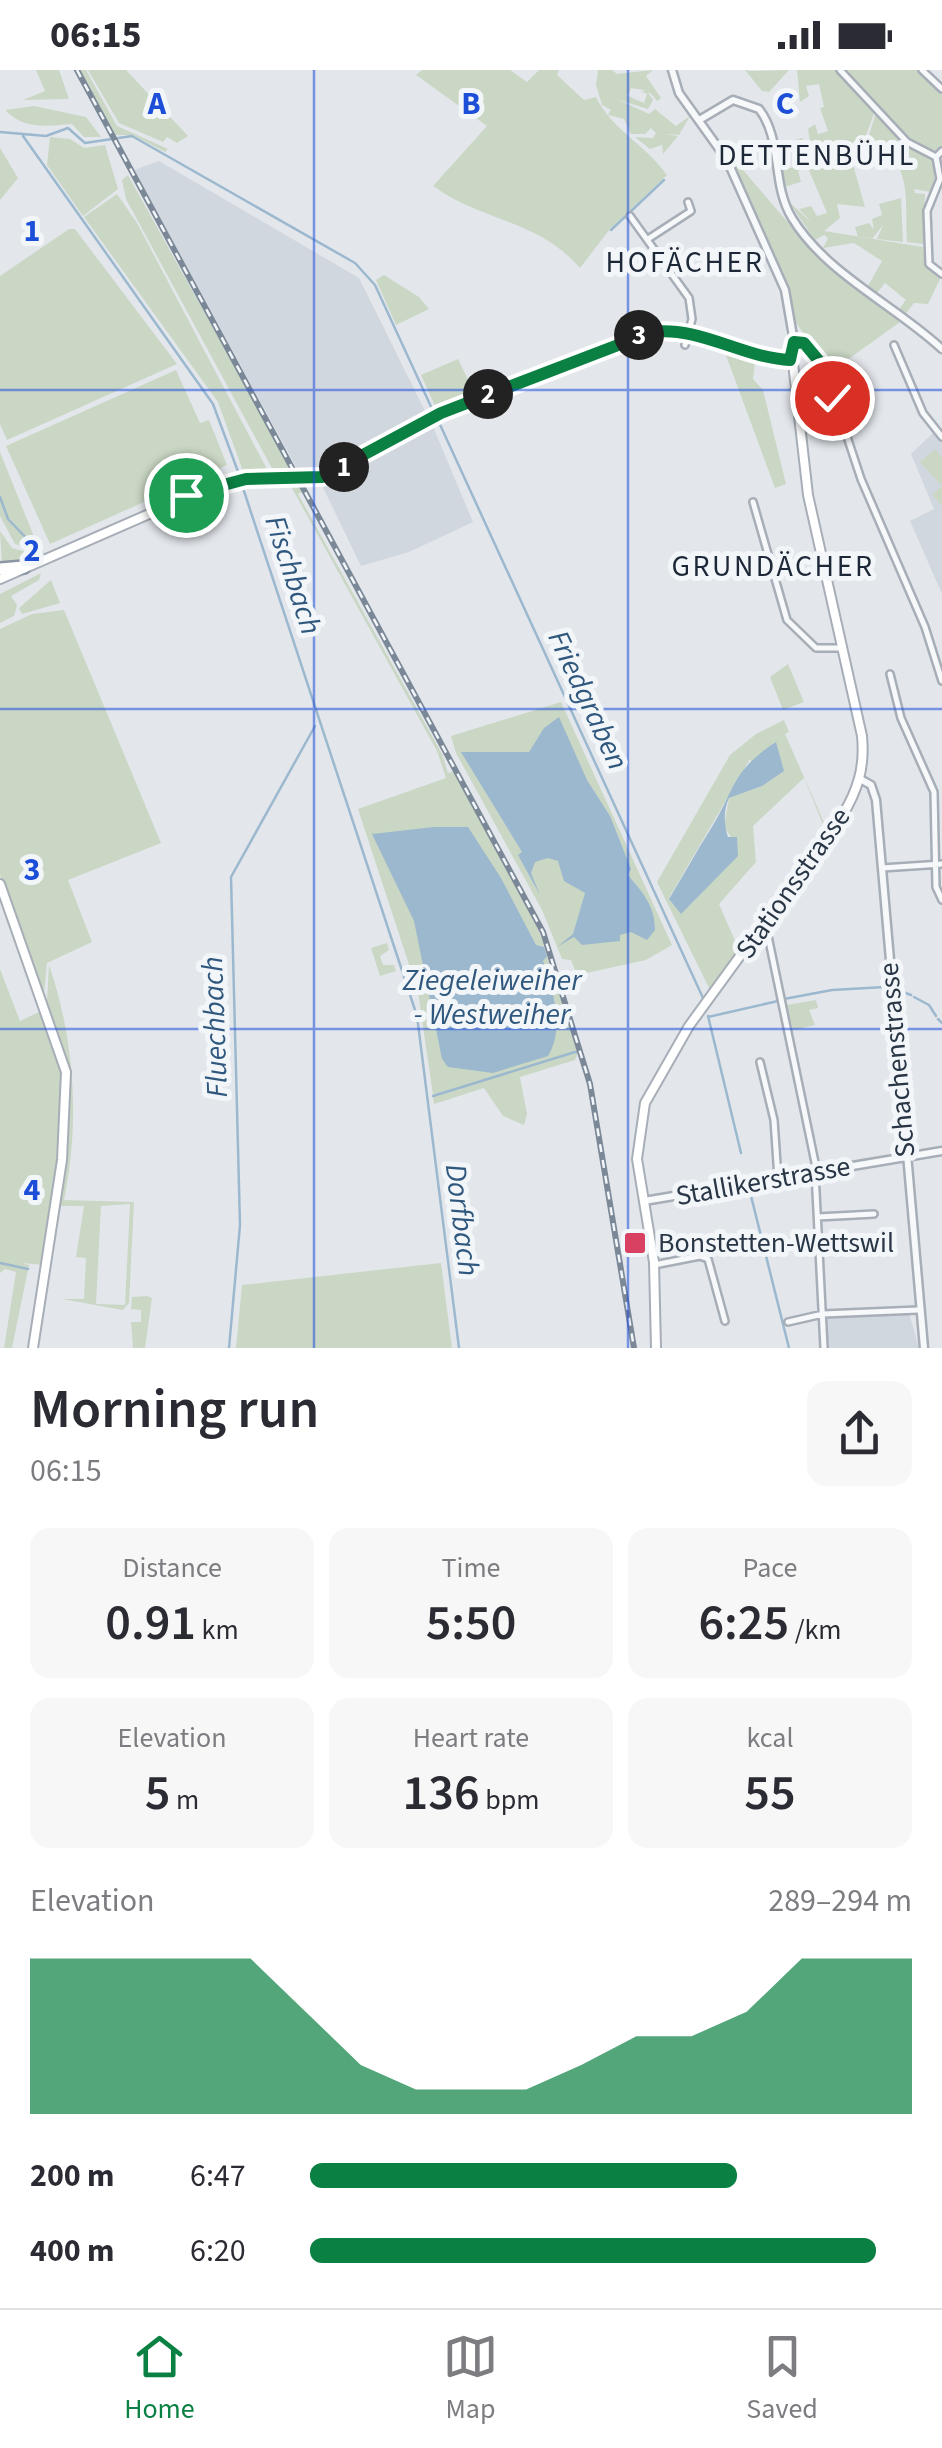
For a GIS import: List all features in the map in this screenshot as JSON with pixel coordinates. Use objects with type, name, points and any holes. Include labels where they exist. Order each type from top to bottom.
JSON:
[{"type":"highway","points":[[0,578],[24,567]]},
{"type":"main road","points":[[0,578],[176,499],[242,480],[322,477],[430,418],[644,334],[687,333],[746,354],[790,360]]},
{"type":"main road","name":"Stationsstrasse","points":[[656,1348],[654,1265],[638,1140],[649,1093],[690,1026],[842,816],[860,779],[862,736],[808,495],[798,379],[790,360]]},
{"type":"main road","points":[[24,567],[46,559]]},
{"type":"main road","points":[[0,884],[66,1072],[62,1160],[33,1348]]},
{"type":"street","name":"Stationsstrasse","points":[[672,70],[678,92],[727,160],[780,278],[794,342],[790,360]]},
{"type":"street","points":[[840,70],[908,142],[939,154],[940,179],[928,204],[925,242],[929,264],[942,274]]},
{"type":"street","points":[[922,70],[942,90]]},
{"type":"street","points":[[701,119],[733,100],[759,109],[771,133],[780,196],[802,234],[942,350]]},
{"type":"street","points":[[648,240],[690,211],[688,202]]},
{"type":"street","points":[[630,216],[689,298],[692,320],[685,344]]},
{"type":"street","points":[[794,342],[808,346],[824,367],[861,479],[926,626],[942,681]]},
{"type":"street","points":[[894,346],[922,413],[942,437]]},
{"type":"street","points":[[753,502],[787,620],[816,648],[842,648]]},
{"type":"street","points":[[890,674],[901,718],[927,766],[934,792],[939,864],[936,887],[942,900]]},
{"type":"street","name":"Schachenstrasse","points":[[860,779],[871,785],[875,796],[924,1348]]},
{"type":"street","points":[[882,868],[939,864]]},
{"type":"street","points":[[761,930],[768,936],[816,1172],[824,1348]]},
{"type":"street","points":[[760,1062],[774,1120],[778,1178]]},
{"type":"street","name":"Stallikerstrasse","points":[[644,1201],[942,1151]]},
{"type":"street","points":[[818,1217],[874,1214]]},
{"type":"street","points":[[654,1265],[696,1257],[708,1259],[725,1321]]},
{"type":"street","points":[[788,1322],[824,1314],[918,1310]]},
{"type":"shaded area","points":[[159,161],[359,278],[434,429],[473,522],[409,552],[361,566],[316,473],[300,474],[134,170]]},
{"type":"shaded area","points":[[934,432],[942,441],[942,594],[910,521],[934,509],[911,454]]},
{"type":"shaded area","points":[[909,1313],[919,1348],[826,1348],[826,1315]]},
{"type":"green space","points":[[36,70],[59,70],[69,99],[23,100],[45,91]]},
{"type":"green space","points":[[80,70],[86,70],[117,126],[168,149],[165,152],[133,135],[113,135]]},
{"type":"green space","points":[[88,70],[126,70],[188,136],[177,143],[167,137],[163,142],[119,123]]},
{"type":"green space","points":[[422,70],[510,70],[527,82],[539,70],[559,70],[557,75],[584,100],[596,97],[611,119],[667,175],[610,229],[580,268],[546,240],[472,208],[433,186],[487,126],[416,75]]},
{"type":"green space","points":[[598,70],[617,74],[653,70],[646,76],[661,98],[657,101],[647,91],[653,100],[648,109],[619,100],[649,114],[655,109],[676,126],[690,116],[679,135],[664,134],[678,136],[663,154],[662,145],[650,149],[635,137],[653,138],[656,133],[651,128],[645,134],[631,134],[624,119],[608,115],[611,110],[602,105],[596,85]],"holes":[[[631,88],[646,91],[641,91],[647,94],[644,103],[628,96]]]},
{"type":"green space","points":[[745,70],[789,70],[769,92],[762,91]]},
{"type":"green space","points":[[797,70],[838,70],[876,108],[865,138],[869,151],[852,161],[865,207],[837,204],[840,218],[824,231],[923,247],[926,263],[941,277],[928,304],[914,303],[904,316],[900,308],[906,300],[885,283],[877,293],[868,286],[882,261],[854,243],[823,248],[828,238],[824,235],[815,240],[788,201],[812,223],[799,209],[811,206],[817,216],[827,213],[808,168],[798,171],[801,182],[784,187],[779,158],[786,156],[790,168],[800,165],[795,140],[802,138],[809,149],[802,157],[802,166],[807,166],[807,162],[821,158],[819,147],[811,149],[808,129],[815,124],[818,134],[828,131],[820,108],[824,107],[819,84],[806,86],[809,96],[800,102]]},
{"type":"green space","points":[[841,70],[917,70],[942,95],[942,149],[935,154],[910,142]]},
{"type":"green space","points":[[34,106],[86,117],[101,137],[84,137],[72,124],[28,124],[5,110]]},
{"type":"green space","points":[[877,109],[910,146],[933,158],[935,187],[931,192],[914,189],[915,193],[925,194],[923,244],[907,242],[906,194],[900,169],[869,135]]},
{"type":"green space","points":[[50,137],[70,139],[84,148],[105,145],[118,189],[83,216],[47,165]]},
{"type":"green space","points":[[0,148],[18,178],[0,200]]},
{"type":"green space","points":[[737,163],[803,240],[900,322],[843,363],[828,367],[796,323],[785,283],[733,165]]},
{"type":"green space","points":[[128,175],[291,474],[274,472],[126,199],[122,180]]},
{"type":"green space","points":[[117,194],[137,223],[269,473],[244,474],[218,402],[84,217]]},
{"type":"green space","points":[[901,198],[903,242],[877,239],[883,225],[872,239],[858,237],[855,227],[869,223],[874,230],[872,219],[882,215],[879,204]]},
{"type":"green space","points":[[69,229],[75,229],[177,364],[7,440],[0,424],[0,276]]},
{"type":"green space","points":[[384,275],[419,297],[429,309],[396,325],[376,280]]},
{"type":"green space","points":[[724,350],[755,361],[753,379],[763,390],[786,484],[775,488]]},
{"type":"green space","points":[[458,359],[475,394],[436,408],[421,375]]},
{"type":"green space","points":[[176,370],[200,423],[209,420],[227,465],[50,544],[6,446]]},
{"type":"green space","points":[[935,449],[942,457],[942,486],[920,462]]},
{"type":"green space","points":[[0,452],[37,544],[36,550],[15,544],[0,516]]},
{"type":"green space","name":"Ziegeleiweiher - Westweiher","points":[[288,481],[297,482],[302,492],[298,494],[442,754],[448,773],[455,771],[539,931],[578,1053],[575,1060],[520,1077],[527,1114],[524,1125],[503,1116],[484,1088],[434,1104],[433,1097],[488,1080],[433,1095],[418,992],[358,809],[446,778],[437,751]]},
{"type":"green space","points":[[942,486],[942,505],[932,495]]},
{"type":"green space","points":[[0,531],[12,548],[39,556],[2,565]]},
{"type":"green space","points":[[41,573],[39,580],[11,596],[17,605],[14,616],[0,623],[0,594]]},
{"type":"green space","points":[[51,580],[60,603],[22,614],[19,608]]},
{"type":"green space","points":[[64,610],[161,843],[68,880],[92,942],[47,963],[44,994],[0,875],[0,629],[32,614]]},
{"type":"green space","points":[[788,664],[804,702],[783,710],[770,677]]},
{"type":"green space","points":[[561,702],[672,945],[646,960],[577,975],[571,960],[562,959],[542,910],[456,753],[451,736]]},
{"type":"green space","points":[[784,720],[789,732],[785,734],[826,827],[710,990],[657,882],[730,755],[756,734]],"holes":[[[750,759],[762,786],[729,798],[724,826],[732,839],[720,873],[681,913],[669,898]],[[804,778],[824,827],[744,941],[736,943],[719,904],[756,862],[753,826]]]},
{"type":"green space","points":[[387,943],[389,950],[380,956],[383,965],[394,965],[396,971],[380,976],[371,948]]},
{"type":"green space","points":[[49,965],[65,1023],[72,1082],[72,1141],[64,1200],[134,1202],[129,1303],[123,1310],[62,1299],[84,1299],[86,1258],[76,1257],[84,1206],[61,1206],[55,1226],[70,1079],[47,1001]],"holes":[[[130,1204],[125,1305],[96,1304],[101,1206]]]},
{"type":"green space","points":[[0,969],[20,1021],[43,1010],[64,1080],[60,1161],[43,1265],[22,1263],[29,1265],[12,1348],[4,1348],[16,1272],[5,1269],[0,1273]]},
{"type":"green space","points":[[816,1000],[818,1008],[809,1010],[815,1025],[793,1030],[787,1005]]},
{"type":"green space","points":[[441,1263],[452,1348],[236,1348],[242,1285]]},
{"type":"green space","points":[[132,1297],[152,1298],[145,1348],[133,1348],[131,1322],[141,1322],[141,1310],[131,1309]]},
{"type":"water","points":[[559,717],[587,780],[610,816],[631,869],[628,875],[650,906],[655,930],[647,940],[631,932],[620,935],[620,941],[582,945],[574,937],[557,947],[573,934],[585,893],[564,881],[558,861],[548,858],[535,862],[531,873],[540,895],[518,855],[522,852],[461,752],[529,752],[544,728]]},
{"type":"water","points":[[776,742],[784,771],[762,786],[729,798],[727,803],[726,828],[728,837],[737,837],[738,856],[681,914],[669,899],[742,772]]},
{"type":"water","name":"Ziegeleiweiher - Westweiher","points":[[468,827],[501,878],[536,945],[544,947],[547,956],[543,961],[557,1022],[548,1056],[493,1073],[448,1067],[442,1059],[414,921],[372,834]]},
{"type":"waterway","name":"Friedgraben","points":[[0,132],[46,136],[68,128],[85,143],[132,136],[355,263],[375,285],[433,411]]},
{"type":"waterway","name":"Fischbach","points":[[23,136],[213,404],[240,477]]},
{"type":"waterway","points":[[611,230],[664,180]]},
{"type":"waterway","name":"Friedgraben","points":[[437,418],[703,998]]},
{"type":"waterway","name":"Fischbach","points":[[242,485],[417,1016],[459,1348]]},
{"type":"waterway","points":[[0,497],[8,519],[33,545]]},
{"type":"waterway","name":"Fluechbach","points":[[229,1348],[240,1225],[231,877],[315,726]]},
{"type":"waterway","points":[[784,999],[832,990],[885,987]]},
{"type":"waterway","points":[[903,992],[911,995]]},
{"type":"waterway","points":[[914,997],[929,1005],[936,1016]]},
{"type":"waterway","points":[[708,1017],[778,1001]]},
{"type":"waterway","name":"Friedgraben","points":[[708,1016],[741,1153]]},
{"type":"waterway","points":[[938,1019],[942,1023]]},
{"type":"waterway","name":"Fischbach","points":[[433,1096],[575,1052]]},
{"type":"waterway","name":"Friedgraben","points":[[749,1188],[789,1348]]},
{"type":"waterway","points":[[0,1263],[28,1269]]},
{"type":"railway","points":[[77,70],[543,932],[590,1084],[634,1348]]},
{"type":"place","name":"Bonstetten-Wettswil","points":[[635,1243]]},
{"type":"district","name":"DETTENBÜHL","points":[[817,155]]},
{"type":"district","name":"HOFÄCHER","points":[[685,262]]},
{"type":"district","name":"GRUNDÄCHER","points":[[773,566]]},
{"type":"route","points":[[186,495],[246,479],[322,477],[441,413],[652,332],[687,333],[766,359],[790,360],[794,342],[804,343],[824,367],[832,398]]},
{"type":"water label","name":"Dorfbach","points":[[462,1220]]}]
